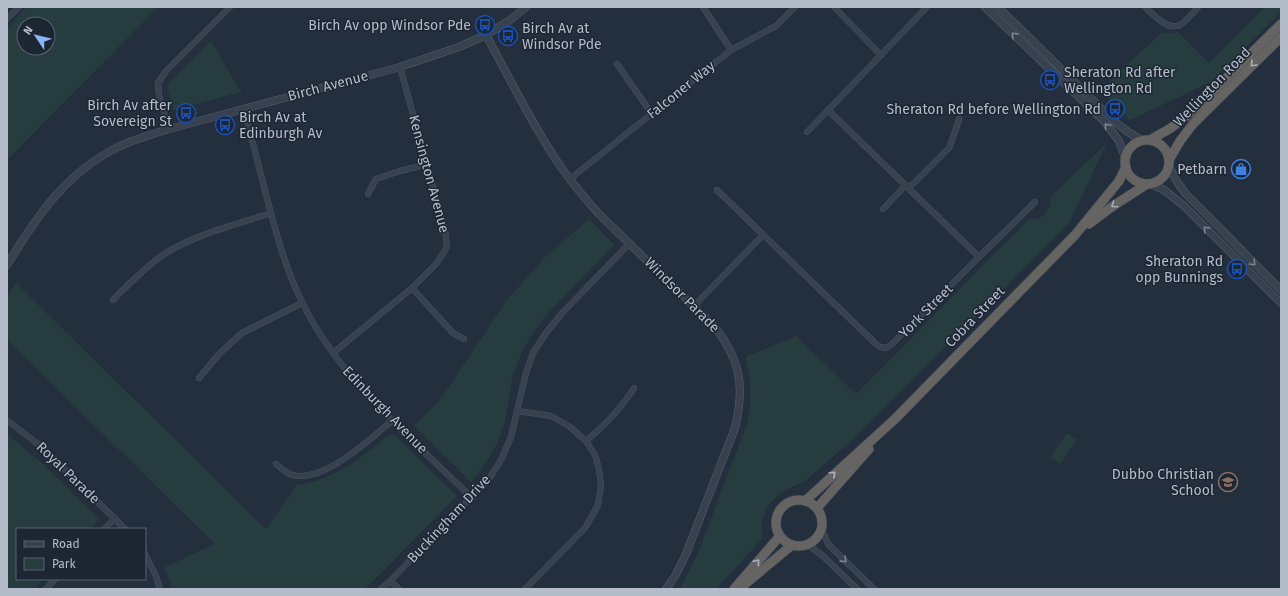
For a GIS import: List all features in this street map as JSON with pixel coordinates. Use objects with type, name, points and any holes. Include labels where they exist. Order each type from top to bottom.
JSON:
[{"type":"highway","name":"Wellington Road","points":[[1146,141],[1171,128],[1194,110],[1281,24]]},
{"type":"highway","name":"Wellington Road","points":[[1169,163],[1180,141],[1193,124],[1281,37]]},
{"type":"highway","points":[[1146,141],[1154,142],[1163,147],[1168,155],[1169,163],[1167,171],[1162,178],[1149,184],[1141,183],[1132,177],[1126,163],[1129,151],[1132,147],[1135,144],[1146,141]]},
{"type":"highway","name":"Cobra Street","points":[[804,500],[894,419],[1075,235],[1119,181],[1126,163]]},
{"type":"highway","name":"Cobra Street","points":[[1075,235],[1112,206],[1149,184]]},
{"type":"highway","name":"Cobra Street","points":[[817,508],[894,419]]},
{"type":"highway","points":[[804,500],[817,508],[821,515],[822,529],[819,536],[808,545],[792,545],[785,542],[780,536],[776,521],[778,513],[789,502],[804,500]]},
{"type":"highway","points":[[734,589],[780,536]]},
{"type":"highway","points":[[739,589],[792,545]]},
{"type":"street","points":[[7,19],[19,7]]},
{"type":"street","points":[[169,129],[159,96],[158,83],[166,71],[230,7]]},
{"type":"street","name":"Birch Avenue","points":[[7,265],[35,220],[63,186],[99,158],[119,147],[139,138],[169,129],[400,66],[459,47],[486,35],[509,21],[526,7]]},
{"type":"street","points":[[703,7],[731,50]]},
{"type":"street","name":"Falconer Way","points":[[570,179],[731,50],[776,26],[795,7]]},
{"type":"street","points":[[834,7],[881,55]]},
{"type":"street","points":[[807,132],[928,7]]},
{"type":"street","points":[[985,7],[996,8],[1115,122],[1128,132],[1146,141]]},
{"type":"street","points":[[1145,7],[1164,23],[1172,26],[1179,25],[1198,7]]},
{"type":"street","points":[[996,8],[1104,122],[1119,141],[1126,163]]},
{"type":"street","name":"Windsor Parade","points":[[486,35],[542,138],[570,179],[598,213],[694,306],[723,337],[733,354],[738,370],[741,390],[740,409],[735,428],[686,554],[675,576],[666,589]]},
{"type":"street","points":[[617,64],[652,114]]},
{"type":"street","name":"Kensington Avenue","points":[[333,353],[412,288],[437,263],[447,246],[446,230],[400,66]]},
{"type":"street","name":"Edinburgh Avenue","points":[[244,108],[271,213],[289,274],[302,303],[333,353],[364,392],[472,498]]},
{"type":"street","points":[[828,110],[979,257],[1035,202]]},
{"type":"street","points":[[882,209],[948,148],[959,119]]},
{"type":"street","points":[[1169,163],[1176,182],[1186,194],[1281,290]]},
{"type":"street","points":[[368,194],[376,179],[428,164]]},
{"type":"street","points":[[1149,184],[1164,190],[1179,202],[1281,303]]},
{"type":"street","name":"York Street","points":[[718,190],[880,347],[886,348],[895,341],[979,257]]},
{"type":"street","points":[[113,300],[140,273],[163,255],[193,239],[271,213]]},
{"type":"street","points":[[694,306],[763,235]]},
{"type":"street","name":"Buckingham Drive","points":[[381,589],[489,479],[502,458],[511,437],[526,373],[533,353],[546,333],[563,312],[630,243]]},
{"type":"street","points":[[1234,256],[1240,249]]},
{"type":"street","points":[[412,288],[453,333],[464,339]]},
{"type":"street","points":[[199,378],[220,353],[242,333],[302,303]]},
{"type":"street","points":[[586,440],[601,429],[616,413],[634,388]]},
{"type":"street","points":[[518,411],[551,416],[569,426],[586,440],[595,455],[599,469],[601,486],[598,505],[585,528],[525,589]]},
{"type":"street","name":"Royal Parade","points":[[7,420],[44,449],[124,528]]},
{"type":"street","points":[[276,464],[287,473],[300,476],[316,473],[347,458],[361,448],[393,420]]},
{"type":"street","points":[[105,528],[114,518]]},
{"type":"street","points":[[822,529],[828,544],[874,589]]},
{"type":"street","points":[[808,545],[822,555],[857,589]]},
{"type":"street","points":[[146,556],[156,576],[160,589]]},
{"type":"street","points":[[46,589],[54,580]]},
{"type":"street","points":[[390,581],[399,589]]},
{"type":"green space","points":[[27,7],[158,7],[7,160],[7,28],[16,19],[16,56],[56,56],[56,16],[18,16]]},
{"type":"green space","points":[[1265,7],[1281,7],[1281,12],[1211,82],[1130,120],[1100,91],[1162,32],[1165,34],[1178,32],[1209,63]]},
{"type":"green space","points":[[211,41],[241,92],[174,110],[167,85]]},
{"type":"green space","points":[[1107,143],[1069,223],[850,442],[805,481],[782,492],[768,505],[761,524],[763,538],[716,589],[680,589],[697,556],[747,424],[750,406],[750,390],[749,373],[745,357],[796,336],[856,394],[1029,219],[1042,217],[1048,211],[1050,197]]},
{"type":"green space","points":[[589,219],[614,245],[542,320],[531,336],[523,350],[513,375],[505,421],[498,442],[489,459],[471,482],[414,426],[442,397],[506,301],[545,257]]},
{"type":"green space","points":[[16,283],[266,529],[297,485],[322,479],[346,467],[368,452],[387,435],[395,435],[457,496],[364,589],[172,589],[165,567],[215,544],[7,340],[7,297]]},
{"type":"green space","points":[[1067,433],[1077,440],[1060,464],[1050,457]]},
{"type":"green space","points":[[7,434],[41,462],[99,519],[91,528],[16,528],[16,580],[41,580],[35,589],[7,589]]},
{"type":"place","name":"Birch Av opp Windsor Pde","points":[[485,25]]},
{"type":"place","name":"Birch Av at Windsor Pde","points":[[508,36]]},
{"type":"place","name":"Sheraton Rd after Wellington Rd","points":[[1050,80]]},
{"type":"place","name":"Sheraton Rd before Wellington Rd","points":[[1115,109]]},
{"type":"place","name":"Birch Av after Sovereign St","points":[[186,113]]},
{"type":"place","name":"Birch Av at Edinburgh Av","points":[[225,125]]},
{"type":"place","name":"Petbarn","points":[[1241,169]]},
{"type":"place","name":"Sheraton Rd opp Bunnings","points":[[1237,269]]},
{"type":"place","name":"Dubbo Christian School","points":[[1228,482]]}]
